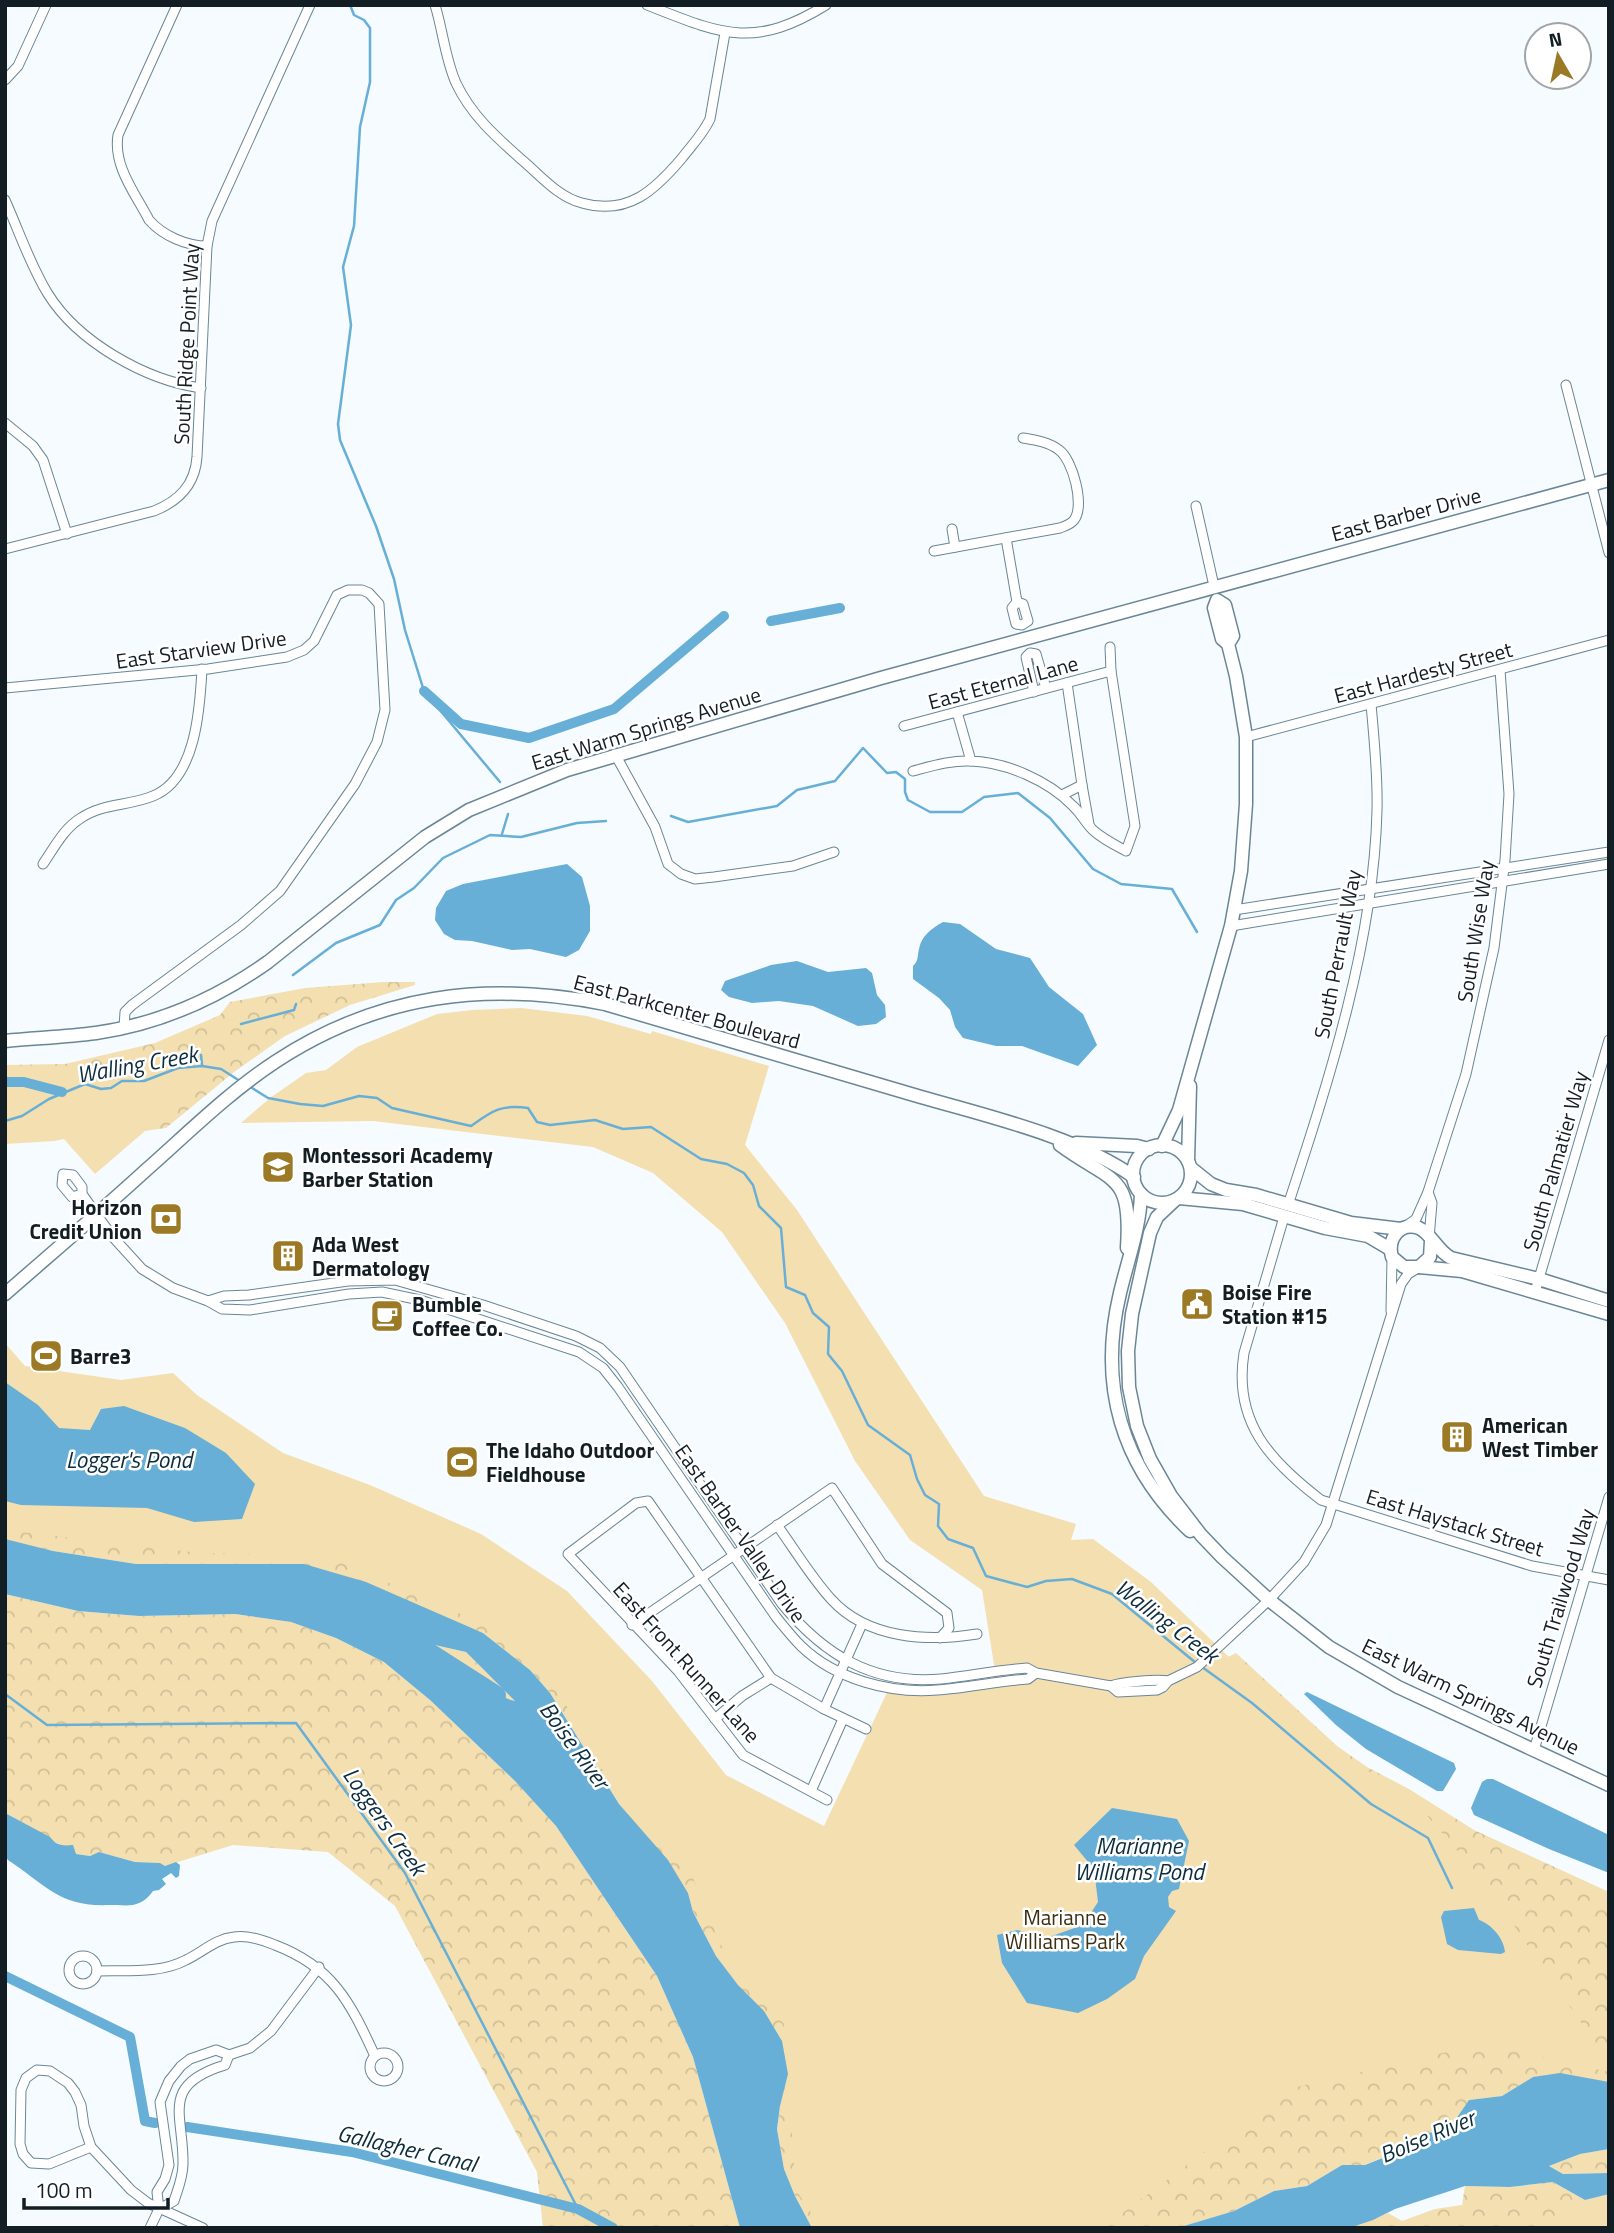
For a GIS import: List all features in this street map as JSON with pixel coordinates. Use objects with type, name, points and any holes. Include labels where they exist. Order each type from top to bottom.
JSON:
[{"type":"street","points":[[5,80],[18,66],[46,5]]},
{"type":"street","points":[[177,5],[118,135],[116,150],[118,162],[149,220],[157,229],[185,243],[207,246]]},
{"type":"street","name":"South Ridge Point Way","points":[[5,549],[172,504],[196,472],[207,246],[212,221],[310,5]]},
{"type":"street","points":[[435,5],[456,83],[483,124],[563,195],[581,203],[598,206],[617,206],[651,191],[704,132],[710,119],[724,33]]},
{"type":"street","points":[[647,5],[724,33],[751,34],[780,29],[801,21],[826,5]]},
{"type":"street","points":[[5,200],[49,296],[78,329],[128,364],[201,388]]},
{"type":"street","points":[[1566,385],[1609,553]]},
{"type":"street","points":[[5,422],[33,446],[43,460],[66,534]]},
{"type":"street","points":[[934,551],[1060,528],[1076,518],[1079,506],[1072,466],[1060,450],[1040,441],[1023,438]]},
{"type":"street","name":"East Barber Drive","points":[[1214,586],[1609,480]]},
{"type":"street","points":[[1196,506],[1217,600],[1225,605],[1233,636],[1228,644],[1236,676],[1245,737],[1245,814],[1241,872],[1231,926],[1176,1119],[1155,1147],[1137,1161],[1134,1177],[1141,1194],[1157,1203],[1177,1199],[1243,1204],[1351,1223],[1418,1228],[1441,1253],[1451,1258],[1537,1285],[1609,1314]]},
{"type":"street","points":[[952,529],[955,547]]},
{"type":"street","points":[[1006,538],[1017,602],[1023,604],[1028,621],[1022,625],[1030,653]]},
{"type":"street","name":"East Warm Springs Avenue","points":[[5,1041],[97,1033],[173,1013],[204,1000],[246,978],[296,941],[425,836],[469,810],[550,776],[615,754],[1214,586]]},
{"type":"street","name":"East Starview Drive","points":[[5,688],[202,670],[267,661],[304,650],[320,633],[337,595],[348,590],[362,590],[376,598],[380,611],[385,700],[383,726],[355,784],[280,891],[241,925],[132,1005],[125,1012],[124,1027]]},
{"type":"street","name":"East Hardesty Street","points":[[1245,737],[1609,640]]},
{"type":"street","points":[[913,771],[945,763],[971,761],[995,764],[1024,774],[1062,795],[1094,832],[1126,851],[1135,826],[1111,671],[1110,648]]},
{"type":"street","points":[[1030,653],[1037,654],[1046,688]]},
{"type":"street","points":[[1030,653],[1026,657],[1034,692]]},
{"type":"street","points":[[43,864],[79,818],[114,804],[155,796],[166,788],[177,773],[194,737],[202,670]]},
{"type":"street","name":"South Wise Way","points":[[1403,1228],[1416,1219],[1428,1192],[1471,1056],[1494,948],[1503,881],[1509,794],[1500,670]]},
{"type":"street","name":"East Eternal Lane","points":[[904,726],[1111,671]]},
{"type":"street","points":[[1067,683],[1089,826]]},
{"type":"street","name":"South Perrault Way","points":[[1333,1504],[1321,1500],[1306,1488],[1270,1453],[1253,1429],[1242,1397],[1241,1371],[1244,1353],[1341,1032],[1368,904],[1377,808],[1371,704]]},
{"type":"street","points":[[957,712],[971,761]]},
{"type":"street","points":[[615,754],[654,827],[668,864],[681,874],[695,879],[727,876],[793,866],[834,852]]},
{"type":"street","points":[[1062,795],[1082,785]]},
{"type":"street","points":[[1234,911],[1609,852]]},
{"type":"street","points":[[1231,926],[1609,864]]},
{"type":"street","name":"East Parkcenter Boulevard","points":[[5,1293],[222,1104],[272,1065],[346,1023],[423,1000],[460,994],[484,992],[566,996],[616,1007],[979,1114],[1068,1143],[1115,1163],[1134,1177]]},
{"type":"street","name":"South Palmatier Way","points":[[1537,1285],[1609,1040]]},
{"type":"street","points":[[1177,1199],[1189,1185],[1190,1072]]},
{"type":"street","points":[[1049,1137],[1077,1158],[1107,1173],[1119,1187],[1126,1201],[1129,1218],[1125,1273]]},
{"type":"street","name":"East Parkcenter Boulevard","points":[[1068,1143],[1155,1147]]},
{"type":"street","points":[[1155,1147],[1177,1149],[1189,1165],[1211,1184],[1325,1228],[1368,1236],[1391,1253],[1404,1268],[1462,1271],[1609,1301]]},
{"type":"street","name":"South Wise Way","points":[[1428,1192],[1432,1203],[1430,1239]]},
{"type":"street","name":"East Barber Valley Drive","points":[[82,1194],[142,1269],[173,1288],[222,1309],[250,1310],[349,1294],[382,1292],[420,1300],[579,1352],[603,1368],[618,1387],[776,1618],[802,1647],[841,1672],[884,1687],[919,1691],[1028,1679],[1036,1673]]},
{"type":"street","name":"East Warm Springs Avenue","points":[[1141,1194],[1139,1224],[1114,1323],[1114,1392],[1135,1462],[1158,1499],[1199,1540],[1222,1557]]},
{"type":"street","name":"East Warm Springs Avenue","points":[[1177,1199],[1157,1217],[1150,1233],[1132,1314],[1128,1351],[1129,1387],[1142,1443],[1159,1478],[1201,1535],[1269,1600],[1329,1647],[1398,1687],[1609,1785]]},
{"type":"street","points":[[1391,1314],[1392,1239],[1403,1228]]},
{"type":"street","points":[[1269,1600],[1304,1562],[1326,1525],[1401,1284],[1408,1274],[1430,1257],[1430,1239]]},
{"type":"street","name":"East Barber Valley Drive","points":[[208,1301],[224,1296],[338,1282],[395,1280],[483,1304],[576,1336],[600,1348],[620,1367],[782,1604],[801,1627],[819,1643],[867,1670],[914,1679],[938,1679],[1027,1668],[1036,1673],[1111,1686],[1120,1682],[1168,1681],[1197,1667],[1269,1600]]},
{"type":"street","points":[[632,1625],[832,1488],[882,1564],[947,1613],[949,1628],[940,1638]]},
{"type":"street","name":"South Trailwood Way","points":[[1534,1750],[1609,1497]]},
{"type":"street","name":"East Front Runner Lane","points":[[701,1577],[648,1501],[636,1503],[568,1554],[678,1671],[743,1755],[827,1800]]},
{"type":"street","name":"East Haystack Street","points":[[1333,1504],[1532,1566],[1609,1580]]},
{"type":"street","points":[[777,1525],[832,1600],[862,1624],[904,1635],[940,1638],[977,1634]]},
{"type":"street","points":[[701,1577],[771,1678],[824,1709],[866,1729]]},
{"type":"street","points":[[824,1709],[862,1624]]},
{"type":"street","points":[[715,1719],[742,1696],[771,1678]]},
{"type":"street","points":[[811,1791],[844,1719]]},
{"type":"street","points":[[97,1971],[151,1970],[184,1961],[221,1940],[243,1936],[296,1953],[318,1967],[351,2006],[376,2056]]},
{"type":"street","points":[[150,2228],[159,2208],[157,2192],[169,2165],[160,2102],[169,2081],[190,2059],[216,2050],[229,2055],[250,2048],[271,2031],[318,1967]]},
{"type":"street","points":[[159,2208],[174,2201],[182,2179],[177,2107],[183,2093],[206,2071],[225,2065],[229,2055]]},
{"type":"street","points":[[91,2147],[50,2164],[31,2163],[23,2154],[20,2144],[21,2090],[26,2078],[37,2070],[50,2071],[68,2083],[81,2105],[91,2147],[131,2190],[159,2208],[203,2228]]},
{"type":"green space","points":[[415,982],[415,985],[350,1005],[285,1036],[234,1072],[166,1128],[102,1137],[73,1149],[64,1138],[54,1141],[42,1137],[5,1137],[5,1065],[65,1064],[155,1043],[220,1015],[230,1002],[305,988]]},
{"type":"green space","name":"Marianne Williams Park","points":[[521,1008],[587,1016],[651,1034],[652,1031],[769,1066],[745,1145],[797,1210],[984,1496],[1076,1524],[1071,1540],[1093,1539],[1151,1582],[1254,1681],[1340,1757],[1405,1790],[1481,1878],[1609,2063],[1609,2072],[1481,2044],[1288,2089],[1103,2228],[821,2228],[796,2190],[784,2024],[728,1961],[693,1878],[621,1802],[553,1682],[484,1624],[324,1555],[199,1553],[5,1530],[5,1343],[25,1366],[121,1380],[173,1373],[197,1395],[283,1453],[370,1485],[481,1534],[567,1591],[652,1681],[726,1775],[824,1826],[891,1684],[936,1687],[996,1677],[982,1590],[910,1540],[855,1461],[785,1323],[722,1232],[653,1173],[593,1147],[373,1121],[241,1123],[270,1098],[306,1073],[326,1070],[357,1047],[437,1014]]},
{"type":"green space","points":[[231,1057],[95,1174],[64,1139],[5,1144],[5,1070],[36,1067],[49,1076],[192,1058],[188,1062]]},
{"type":"green space","points":[[5,1501],[242,1519],[504,1614],[737,1906],[1236,1653],[1337,1746],[1367,1767],[1409,1789],[1474,1830],[1609,1892],[1609,2082],[1533,2077],[1502,2096],[1469,2100],[1449,2129],[1429,2133],[1415,2145],[1364,2165],[1342,2165],[1307,2186],[1274,2191],[1234,2211],[1177,2228],[812,2228],[784,2169],[777,2129],[780,2106],[738,1985],[716,1956],[693,1912],[688,1893],[619,1804],[550,1693],[530,1670],[483,1633],[304,1564],[136,1564],[53,1551],[5,1540]]},
{"type":"green space","points":[[5,1594],[78,1611],[139,1616],[235,1614],[291,1622],[336,1638],[384,1662],[430,1700],[515,1781],[556,1826],[657,1976],[693,2057],[740,2228],[543,2228],[537,2172],[395,1906],[328,1852],[233,1845],[165,1866],[159,1863],[135,1862],[99,1852],[90,1856],[76,1854],[5,1813]]},
{"type":"green space","points":[[417,1641],[466,1652],[516,1702],[442,1664],[413,1643]]},
{"type":"green space","points":[[1609,2149],[1609,2173],[1563,2174],[1549,2166],[1580,2154]]},
{"type":"green space","points":[[1553,2182],[1585,2200],[1609,2194],[1609,2228],[1349,2228],[1388,2213],[1402,2221],[1435,2209],[1462,2205],[1465,2186],[1510,2187]]},
{"type":"green space","points":[[1609,2194],[1609,2228],[1547,2228],[1585,2200]]},
{"type":"water","points":[[567,864],[582,877],[590,906],[590,931],[579,950],[566,957],[530,949],[512,950],[455,940],[444,934],[435,920],[436,908],[446,891],[463,884]]},
{"type":"water","points":[[943,922],[960,924],[996,949],[1030,958],[1049,987],[1083,1014],[1097,1045],[1078,1066],[1022,1046],[996,1046],[963,1038],[955,1027],[950,1010],[939,998],[913,979],[913,966],[922,940]]},
{"type":"water","points":[[797,961],[828,972],[866,968],[872,973],[877,995],[885,1005],[886,1017],[876,1024],[858,1026],[813,1006],[779,1001],[752,1003],[729,997],[721,990],[725,981],[771,965]]},
{"type":"water","name":"Logger's Pond","points":[[5,1382],[38,1405],[59,1428],[90,1430],[101,1409],[124,1406],[185,1428],[226,1453],[255,1484],[242,1519],[194,1522],[147,1508],[21,1505],[5,1501]]},
{"type":"water","points":[[5,1539],[53,1551],[136,1564],[304,1564],[366,1582],[483,1633],[530,1670],[550,1693],[619,1804],[668,1860],[688,1893],[693,1912],[716,1956],[738,1985],[764,2011],[782,2041],[788,2074],[777,2129],[784,2169],[812,2228],[740,2228],[693,2057],[657,1976],[556,1826],[515,1781],[430,1700],[384,1662],[336,1638],[291,1622],[235,1614],[139,1616],[78,1611],[5,1594]],"holes":[[[417,1641],[466,1652],[515,1701],[441,1664],[413,1644]]]},
{"type":"water","points":[[1307,1692],[1454,1763],[1456,1769],[1443,1791],[1437,1791],[1366,1749],[1304,1694]]},
{"type":"water","points":[[1493,1779],[1609,1835],[1609,1873],[1474,1815],[1471,1808],[1482,1782]]},
{"type":"water","name":"Marianne Williams Pond","points":[[1112,1808],[1177,1819],[1189,1841],[1179,1889],[1172,1891],[1168,1897],[1169,1907],[1176,1911],[1144,1956],[1135,1979],[1107,1999],[1078,2013],[1027,2003],[1002,1963],[997,1935],[1017,1930],[1049,1937],[1083,1925],[1098,1902],[1094,1869],[1074,1845]]},
{"type":"water","points":[[5,1813],[58,1844],[73,1845],[76,1854],[90,1856],[99,1852],[135,1862],[160,1863],[165,1866],[176,1862],[180,1865],[179,1876],[176,1878],[171,1873],[162,1879],[166,1884],[134,1905],[92,1905],[65,1898],[43,1886],[5,1856]]},
{"type":"water","points":[[1474,1908],[1479,1920],[1492,1928],[1499,1937],[1505,1952],[1501,1954],[1458,1950],[1447,1944],[1441,1917],[1444,1911]]},
{"type":"water","points":[[1560,2073],[1609,2082],[1609,2149],[1580,2154],[1549,2166],[1563,2174],[1609,2173],[1609,2194],[1585,2200],[1553,2182],[1510,2187],[1465,2186],[1395,2209],[1349,2228],[1177,2228],[1234,2211],[1274,2191],[1307,2186],[1342,2165],[1365,2165],[1415,2145],[1429,2133],[1449,2129],[1469,2100],[1502,2096],[1533,2077]]},
{"type":"waterway","points":[[350,5],[354,15],[364,20],[370,28],[370,82],[360,127],[354,226],[343,267],[351,325],[338,424],[340,440],[376,526],[394,579],[405,630],[424,691],[500,782]]},
{"type":"waterway","points":[[771,621],[840,608]]},
{"type":"waterway","points":[[424,691],[461,724],[529,738],[614,709],[724,616]]},
{"type":"waterway","points":[[671,816],[688,822],[777,806],[797,790],[835,781],[863,748],[887,773],[896,772],[905,779],[908,800],[930,812],[962,812],[984,797],[1018,793],[1050,818],[1093,869],[1121,884],[1172,889],[1197,932]]},
{"type":"waterway","points":[[502,834],[508,814]]},
{"type":"waterway","points":[[293,975],[336,943],[380,925],[396,900],[414,888],[443,858],[490,835],[521,837],[577,823],[606,821]]},
{"type":"waterway","points":[[241,1024],[294,1010],[296,1004]]},
{"type":"waterway","points":[[201,1055],[202,1065]]},
{"type":"waterway","name":"Walling Creek","points":[[5,1121],[22,1116],[49,1099],[85,1084],[101,1089],[111,1088],[122,1081],[144,1081],[178,1068],[202,1066],[221,1069],[240,1081]]},
{"type":"waterway","points":[[5,1082],[24,1082],[62,1092]]},
{"type":"waterway","name":"Walling Creek","points":[[249,1086],[268,1098],[300,1104],[323,1106],[359,1096],[377,1098],[392,1108],[471,1126],[497,1110],[519,1107],[528,1108],[537,1122],[550,1125],[595,1120],[623,1129],[651,1127],[701,1159],[727,1164],[744,1173],[753,1185],[759,1206],[781,1228],[786,1287],[805,1295],[813,1313],[829,1327],[828,1354],[842,1371],[868,1425],[910,1455],[925,1495],[939,1504],[938,1526],[948,1539],[973,1548],[986,1576],[1027,1587],[1046,1581],[1072,1579],[1112,1594],[1196,1663]]},
{"type":"waterway","name":"Boise River","points":[[397,1631],[497,1695]]},
{"type":"waterway","name":"Walling Creek","points":[[1202,1667],[1252,1703],[1371,1804],[1428,1838],[1452,1888]]},
{"type":"waterway","name":"Loggers Creek","points":[[5,1694],[47,1725],[296,1723],[405,1873],[578,2209]]},
{"type":"waterway","name":"Gallagher Canal","points":[[5,1976],[130,2037],[145,2121],[155,2123]]},
{"type":"waterway","name":"Gallagher Canal","points":[[187,2127],[352,2152],[578,2209],[613,2228]]},
{"type":"place","name":"Montessori Academy Barber Station","points":[[278,1167]]},
{"type":"place","name":"Horizon Credit Union","points":[[166,1219]]},
{"type":"place","name":"Ada West Dermatology","points":[[288,1256]]},
{"type":"place","name":"Boise Fire Station #15","points":[[1197,1304]]},
{"type":"place","name":"Bumble Coffee Co.","points":[[387,1316]]},
{"type":"place","name":"Barre3","points":[[46,1356]]},
{"type":"place","name":"American West Timber","points":[[1457,1437]]},
{"type":"place","name":"The Idaho Outdoor Fieldhouse","points":[[462,1462]]}]
